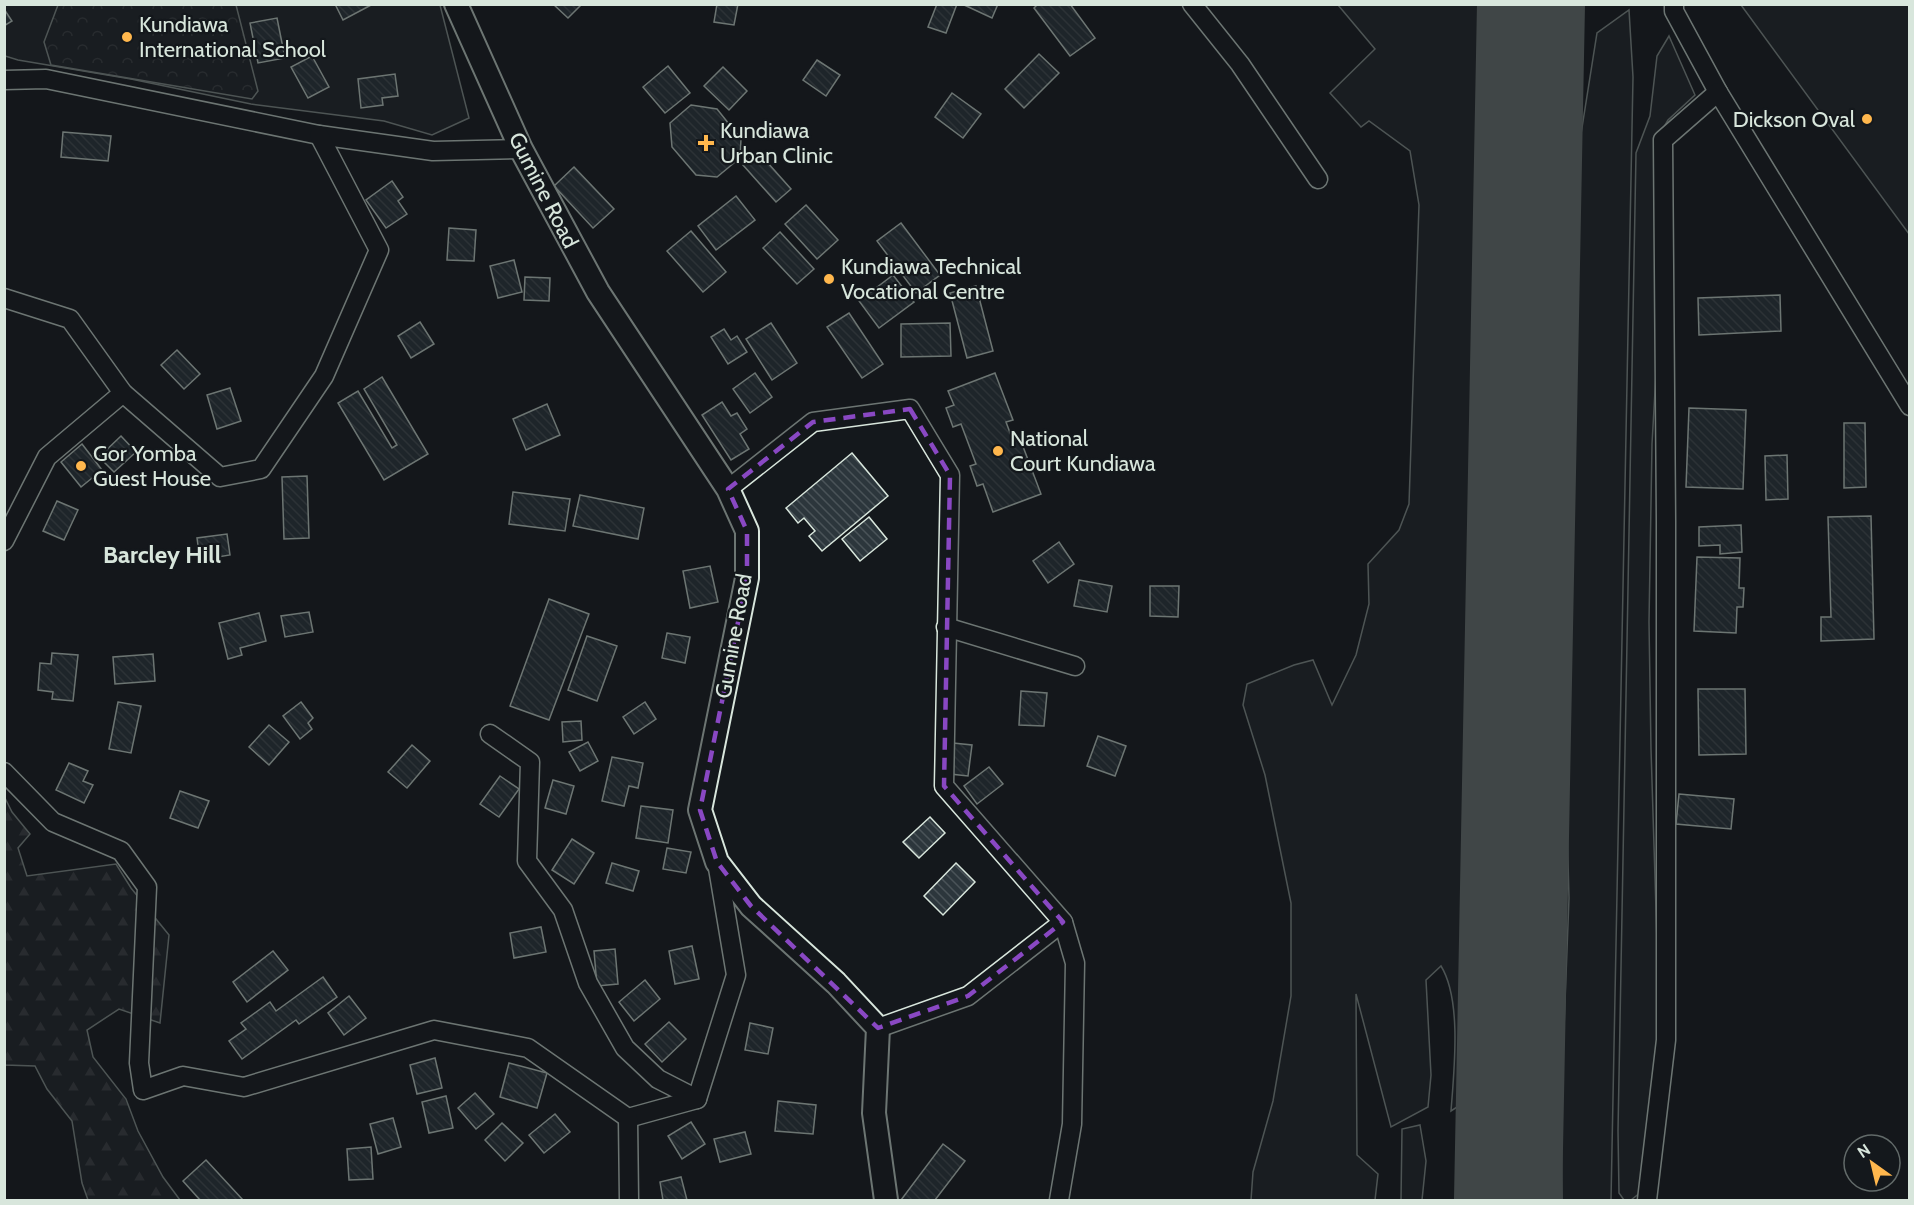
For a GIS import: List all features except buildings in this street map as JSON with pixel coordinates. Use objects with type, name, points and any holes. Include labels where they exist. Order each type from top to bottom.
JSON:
[{"type":"main road","name":"Gumine Road","points":[[456,4],[521,149],[598,292],[728,489],[747,531],[747,578],[700,810],[717,862],[751,906],[836,983],[878,1028]]},
{"type":"main road","points":[[878,1028],[874,1113],[886,1200]]},
{"type":"street","points":[[1192,4],[1240,64],[1318,179]]},
{"type":"street","points":[[1674,4],[1674,11],[1718,92],[1910,406]]},
{"type":"street","points":[[4,80],[46,79],[319,135],[433,151],[521,149]]},
{"type":"street","points":[[1647,1200],[1666,1040],[1664,140],[1718,92]]},
{"type":"street","points":[[4,298],[70,320],[123,393],[220,477],[261,469],[324,376],[379,250],[319,135]]},
{"type":"street","points":[[4,541],[47,457],[123,393]]},
{"type":"street","points":[[728,489],[813,422],[910,409],[951,474],[944,786],[1063,922],[1076,963],[1072,1124],[1059,1200]]},
{"type":"street","points":[[946,627],[1075,666]]},
{"type":"street","points":[[490,734],[530,762],[527,861],[563,910],[588,983],[625,1048],[658,1079],[697,1099]]},
{"type":"street","points":[[4,772],[53,822],[121,851],[147,887],[139,1063],[143,1090],[183,1076],[244,1087],[434,1030],[528,1048],[628,1118]]},
{"type":"street","points":[[697,1099],[736,975],[717,862]]},
{"type":"street","points":[[878,1028],[968,996],[1063,922]]},
{"type":"street","points":[[628,1118],[697,1099]]},
{"type":"street","points":[[628,1118],[629,1200]]},
{"type":"highlighted area","points":[[910,409],[950,475],[944,786],[1063,922],[968,996],[878,1028],[751,906],[717,862],[700,810],[747,578],[747,531],[728,489],[813,422]]},
{"type":"green space","points":[[4,5],[440,5],[469,118],[432,135],[384,121],[251,104],[131,79],[18,60],[5,56]]},
{"type":"green space","name":"Kundiawa International School","points":[[58,5],[236,5],[258,91],[252,99],[51,65],[44,42]]},
{"type":"green space","points":[[1338,5],[1493,5],[1474,1096],[1451,1111],[1455,1057],[1454,1016],[1448,980],[1441,966],[1426,980],[1431,1075],[1428,1107],[1391,1127],[1356,994],[1357,1155],[1378,1174],[1375,1200],[1251,1200],[1253,1172],[1273,1101],[1291,996],[1291,903],[1265,775],[1243,705],[1247,684],[1313,660],[1332,705],[1356,655],[1369,604],[1368,564],[1399,530],[1409,504],[1419,205],[1410,151],[1369,121],[1361,127],[1330,93],[1375,49]]},
{"type":"green space","name":"Dickson Oval","points":[[1741,5],[1909,5],[1909,234]]},
{"type":"green space","points":[[1629,10],[1633,77],[1611,1200],[1562,1200],[1561,1106],[1569,898],[1566,788],[1571,402],[1581,134],[1597,33]]},
{"type":"green space","points":[[1669,36],[1695,95],[1668,120],[1654,144],[1657,356],[1652,444],[1649,622],[1660,1039],[1641,1192],[1631,1200],[1624,1200],[1619,1193],[1618,1131],[1636,153],[1650,116],[1657,56]]},
{"type":"green space","points":[[4,796],[12,812],[30,834],[18,848],[27,876],[116,864],[131,888],[169,935],[160,1023],[119,1009],[87,1030],[93,1057],[126,1099],[138,1131],[163,1177],[180,1200],[88,1200],[82,1183],[72,1121],[47,1089],[35,1066],[5,1065]]},
{"type":"green space","points":[[1420,1125],[1426,1161],[1422,1200],[1401,1200],[1402,1129]]},
{"type":"runway","points":[[1508,1200],[1531,4]]},
{"type":"place","name":"Kundiawa International School","points":[[127,37]]},
{"type":"place","name":"Dickson Oval","points":[[1867,119]]},
{"type":"place","name":"Kundiawa Urban Clinic","points":[[706,143]]},
{"type":"place","name":"Kundiawa Technical Vocational Centre","points":[[829,279]]},
{"type":"place","name":"National Court Kundiawa","points":[[998,451]]},
{"type":"place","name":"Gor Yomba Guest House","points":[[81,466]]},
{"type":"district","name":"Barcley Hill","points":[[162,555]]}]
